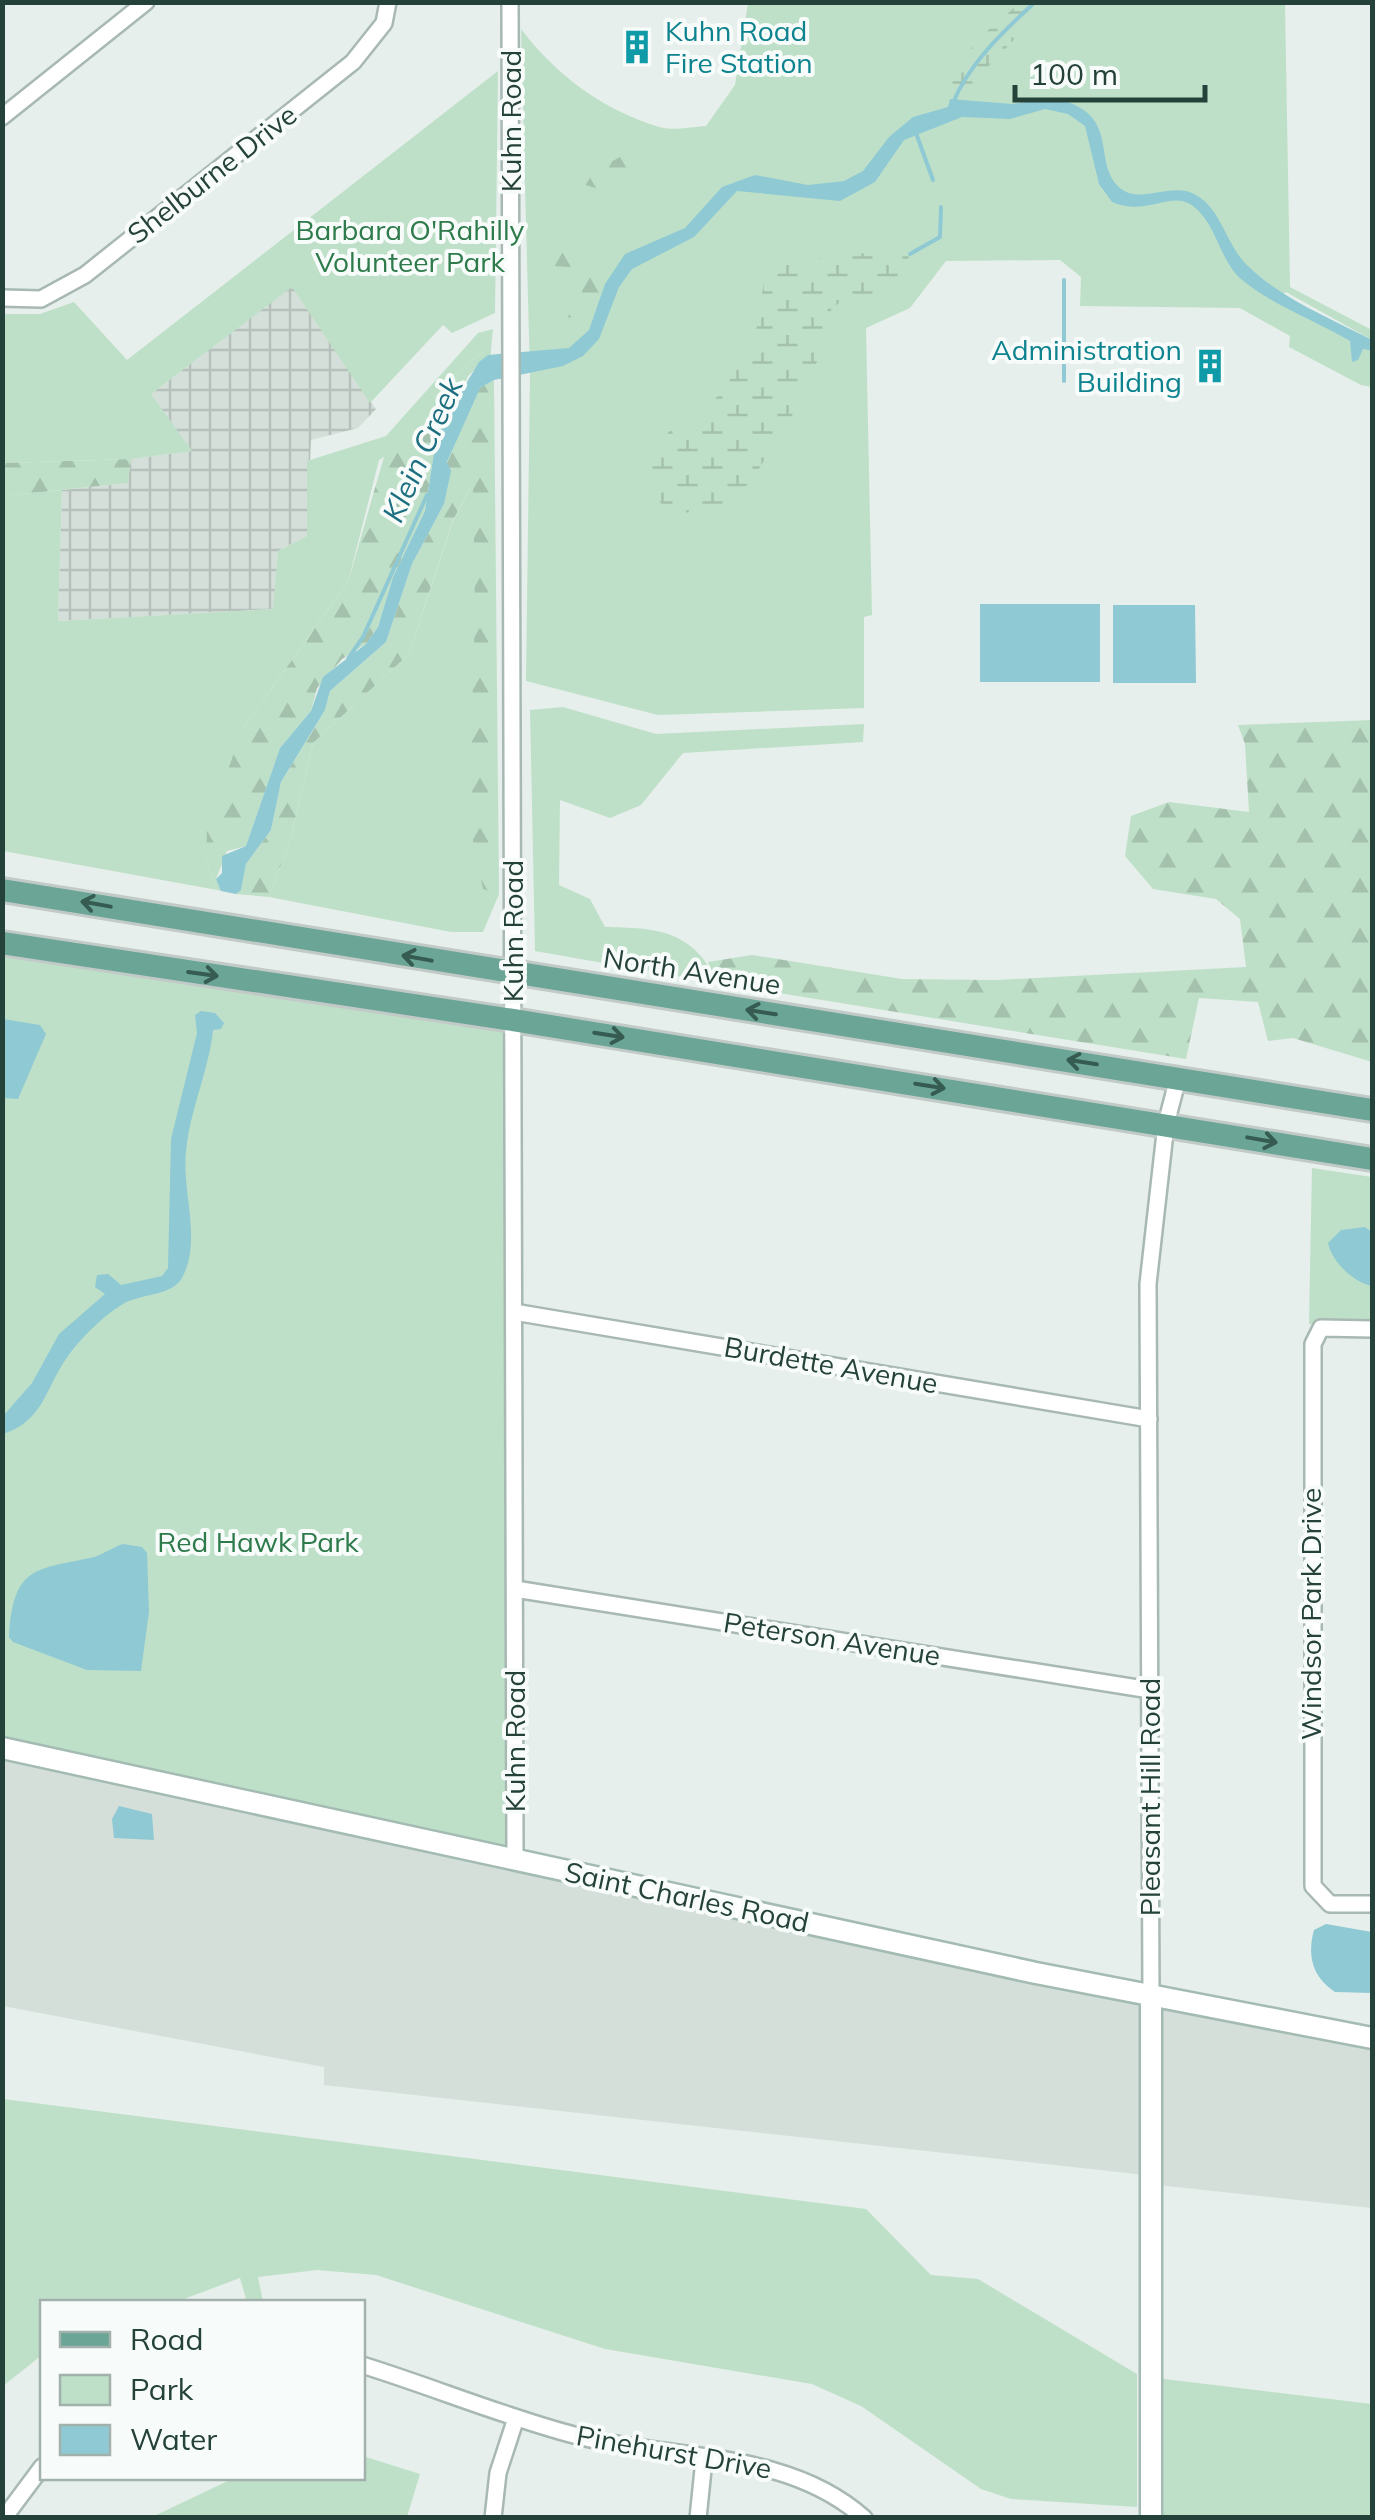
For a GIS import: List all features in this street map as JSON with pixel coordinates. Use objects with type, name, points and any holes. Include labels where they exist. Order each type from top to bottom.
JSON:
[{"type":"main road","name":"North Avenue","points":[[2,890],[1372,1110]]},
{"type":"main road","points":[[2,943],[513,1020],[1372,1160]]},
{"type":"street","points":[[2,117],[146,2]]},
{"type":"street","name":"Shelburne Drive","points":[[2,298],[41,298],[86,274],[353,62],[384,23],[388,2]]},
{"type":"street","name":"Kuhn Road","points":[[510,2],[515,1859]]},
{"type":"street","name":"Pleasant Hill Road","points":[[1151,2518],[1148,1284],[1166,1124],[1178,1078]]},
{"type":"street","name":"Burdette Avenue","points":[[514,1312],[1149,1418]]},
{"type":"street","name":"Windsor Park Drive","points":[[1372,1329],[1321,1328],[1313,1344],[1310,1739],[1313,1886],[1330,1904],[1372,1904]]},
{"type":"street","name":"Peterson Avenue","points":[[515,1588],[1150,1690]]},
{"type":"street","name":"Saint Charles Road","points":[[2,1748],[1151,1997],[1372,2038]]},
{"type":"street","name":"Pinehurst Drive","points":[[365,2366],[516,2418],[638,2450],[790,2473],[836,2495],[864,2518]]},
{"type":"street","points":[[493,2518],[498,2473],[516,2418]]},
{"type":"street","points":[[698,2518],[704,2460]]},
{"type":"street","points":[[4,2518],[40,2470]]},
{"type":"shaded area","points":[[292,286],[376,409],[358,428],[311,440],[307,536],[278,551],[274,609],[58,621],[62,490],[127,483],[131,459],[191,451],[151,394]]},
{"type":"shaded area","points":[[2,1750],[1145,2003],[1145,2175],[324,2085],[324,2067],[3,2006]]},
{"type":"shaded area","points":[[1155,2003],[1372,2045],[1372,2208],[1157,2185]]},
{"type":"green space","points":[[748,3],[1285,3],[1290,287],[1372,330],[1372,340],[1286,292],[1277,299],[1351,341],[1358,356],[1363,349],[1372,351],[1372,387],[1289,347],[1290,336],[1240,308],[1080,306],[1081,277],[1060,260],[946,261],[910,308],[866,328],[872,615],[864,617],[864,708],[658,715],[526,681],[530,375],[521,29],[565,76],[619,111],[664,128],[706,126],[735,85]]},
{"type":"green space","points":[[1020,3],[1049,3],[984,71],[965,100],[950,99],[964,57]]},
{"type":"green space","name":"Barbara O'Rahilly Volunteer Park","points":[[498,71],[495,313],[452,333],[443,325],[370,403],[292,287],[151,394],[192,451],[131,459],[3,463],[2,314],[40,314],[74,302],[127,360]]},
{"type":"green space","points":[[644,144],[664,162],[612,193],[582,184],[598,169]]},
{"type":"green space","points":[[570,247],[601,252],[601,295],[585,335],[561,350],[557,333],[582,296],[582,268],[540,265],[541,250]]},
{"type":"green space","points":[[899,249],[910,252],[903,278],[875,298],[850,293],[831,310],[827,338],[799,404],[752,480],[727,504],[676,515],[668,510],[653,490],[648,456],[672,428],[689,424],[724,390],[755,338],[765,276],[785,263]]},
{"type":"green space","points":[[493,329],[491,349],[461,370],[443,401],[435,425],[379,460],[348,582],[243,728],[206,860],[217,890],[3,851],[2,496],[62,490],[58,621],[273,609],[278,551],[307,536],[307,461],[386,436],[478,333]]},
{"type":"green space","points":[[491,349],[491,354],[468,376],[438,442],[417,450],[434,453],[425,511],[393,577],[378,627],[366,644],[342,659],[317,688],[311,711],[280,748],[246,846],[227,851],[216,879],[221,891],[217,890],[206,860],[207,828],[243,728],[348,582],[388,443],[435,425],[443,401],[461,370]]},
{"type":"green space","points":[[494,380],[499,894],[483,889],[469,822],[475,610],[473,484],[452,522],[409,654],[313,743],[291,838],[269,897],[236,894],[241,889],[246,864],[271,830],[281,782],[325,710],[330,691],[386,642],[412,564],[444,504],[447,463],[472,401],[480,388]]},
{"type":"green space","points":[[131,459],[128,483],[3,496],[3,463]]},
{"type":"green space","points":[[474,482],[483,888],[499,894],[483,932],[451,932],[269,897],[291,838],[313,743],[409,654],[452,523]]},
{"type":"green space","points":[[563,707],[656,734],[864,724],[863,742],[683,753],[641,805],[610,818],[560,800],[559,885],[590,899],[605,927],[656,931],[685,942],[708,965],[717,983],[535,951],[530,710]]},
{"type":"green space","points":[[1372,720],[1372,1062],[1293,1038],[1268,1041],[1258,1002],[1199,998],[1186,1059],[717,983],[708,962],[752,955],[902,979],[995,980],[1246,967],[1240,919],[1216,899],[1153,889],[1125,856],[1131,816],[1169,802],[1249,812],[1245,744],[1238,725]]},
{"type":"green space","name":"Red Hawk Park","points":[[2,946],[509,1027],[516,1861],[3,1747]]},
{"type":"green space","points":[[1312,1168],[1372,1177],[1372,1325],[1309,1324]]},
{"type":"green space","points":[[3,2099],[866,2209],[931,2275],[978,2279],[1137,2374],[1137,2507],[1011,2499],[981,2489],[861,2406],[812,2384],[605,2349],[376,2275],[317,2270],[258,2277],[263,2300],[246,2300],[240,2278],[181,2300],[40,2300],[40,2357],[3,2386]]},
{"type":"green space","points":[[1156,2378],[1372,2404],[1372,2517],[1156,2518]]},
{"type":"green space","points":[[365,2457],[420,2474],[407,2517],[150,2518],[230,2480],[365,2480]]},
{"type":"water","points":[[1053,98],[1075,105],[1089,115],[1102,138],[1111,177],[1120,188],[1137,194],[1176,190],[1194,194],[1211,208],[1241,258],[1261,278],[1372,340],[1372,351],[1363,349],[1358,360],[1352,362],[1350,341],[1280,305],[1241,279],[1205,218],[1188,203],[1172,201],[1135,207],[1112,202],[1099,184],[1085,126],[1068,114],[1045,109],[1010,119],[962,117],[904,140],[875,182],[840,201],[737,191],[694,237],[632,269],[619,287],[599,339],[583,356],[563,366],[494,380],[480,388],[447,462],[451,471],[444,504],[412,564],[386,642],[330,691],[325,710],[281,782],[271,830],[246,864],[241,890],[236,894],[221,891],[216,879],[222,873],[222,856],[246,846],[280,748],[311,711],[323,677],[366,644],[378,627],[393,577],[425,511],[434,453],[417,447],[438,442],[442,424],[479,362],[488,355],[569,348],[589,330],[605,284],[625,254],[685,228],[722,187],[755,175],[808,185],[844,181],[863,171],[889,137],[913,117],[948,107],[950,99],[1012,104]]},
{"type":"water","points":[[980,604],[1100,604],[1100,682],[980,682]]},
{"type":"water","points":[[1113,605],[1195,605],[1196,683],[1113,683]]},
{"type":"water","points":[[201,1011],[215,1013],[224,1023],[221,1029],[213,1030],[187,1140],[191,1240],[183,1276],[172,1288],[130,1300],[101,1321],[68,1356],[36,1412],[3,1434],[3,1416],[32,1383],[59,1334],[105,1294],[95,1287],[97,1275],[108,1274],[121,1285],[162,1276],[168,1268],[171,1139],[197,1033],[195,1015]]},
{"type":"water","points":[[3,1019],[40,1025],[46,1034],[18,1099],[3,1098]]},
{"type":"water","points":[[1365,1227],[1372,1232],[1372,1286],[1344,1270],[1328,1243],[1341,1230]]},
{"type":"water","points":[[123,1544],[142,1547],[147,1553],[149,1612],[141,1671],[87,1670],[13,1642],[9,1637],[11,1613],[23,1583],[43,1569],[94,1557]]},
{"type":"water","points":[[119,1806],[152,1814],[154,1840],[114,1838],[112,1819]]},
{"type":"water","points":[[1326,1924],[1372,1932],[1372,1993],[1335,1992],[1321,1980],[1313,1965],[1311,1948],[1314,1930]]},
{"type":"waterway","points":[[953,103],[978,61],[1035,2]]},
{"type":"waterway","points":[[916,133],[933,180]]},
{"type":"waterway","points":[[910,254],[940,237],[941,207]]},
{"type":"waterway","points":[[1064,280],[1064,381]]},
{"type":"waterway","name":"Klein Creek","points":[[348,659],[363,637],[427,495]]},
{"type":"place","name":"Kuhn Road Fire Station","points":[[637,47]]},
{"type":"place","name":"Administration Building","points":[[1210,366]]}]
